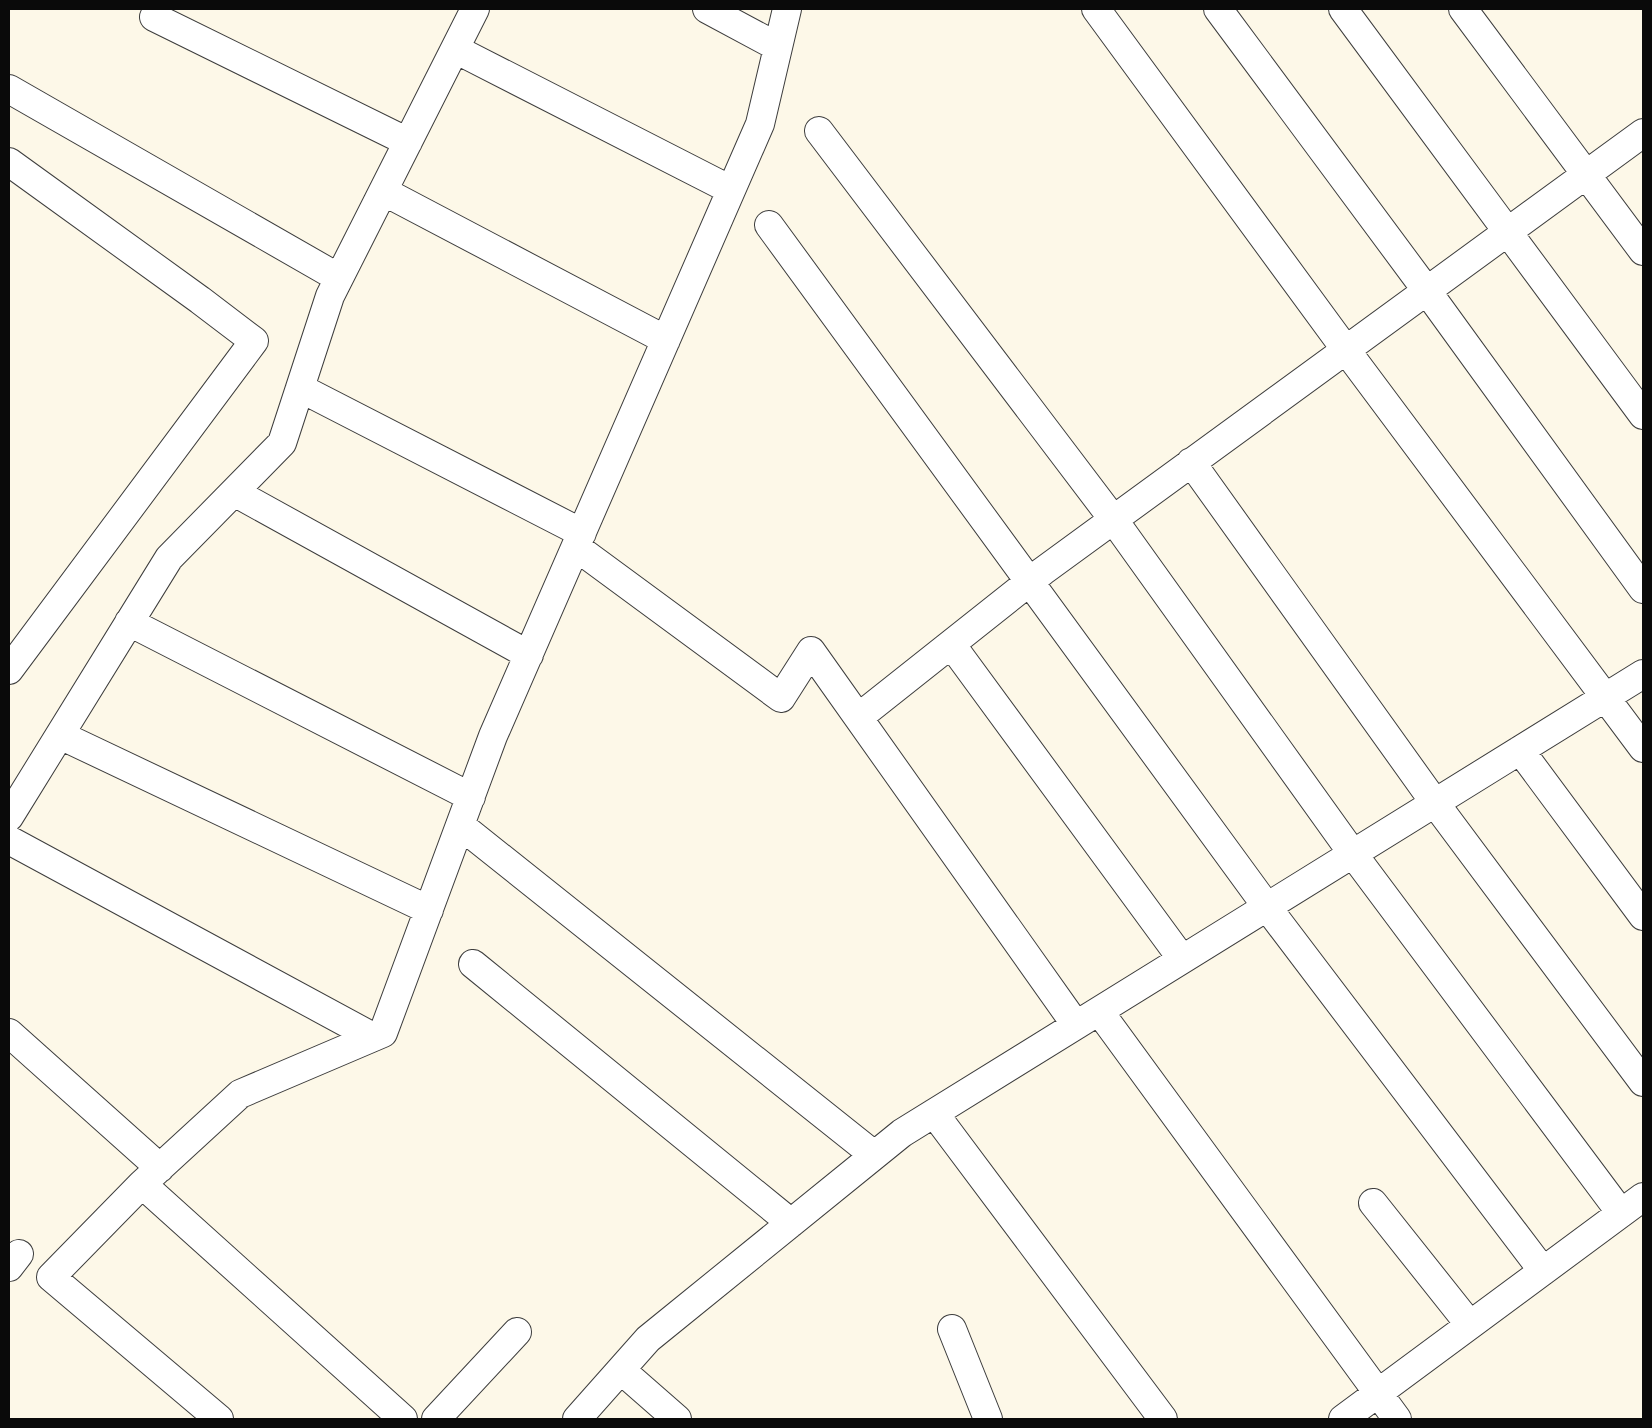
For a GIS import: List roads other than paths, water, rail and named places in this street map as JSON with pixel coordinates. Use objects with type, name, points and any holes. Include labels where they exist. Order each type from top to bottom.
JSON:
[{"type":"street","points":[[707,9],[778,46]]},
{"type":"street","points":[[219,1419],[51,1277],[151,1176],[240,1094],[384,1033],[493,736],[760,124],[786,9]]},
{"type":"street","points":[[1096,9],[1346,350],[1643,748]]},
{"type":"street","points":[[1218,9],[1428,291],[1643,589]]},
{"type":"street","points":[[1343,9],[1643,415]]},
{"type":"street","points":[[1463,9],[1643,252]]},
{"type":"street","points":[[9,817],[169,558],[282,443],[330,296],[454,49],[470,10]]},
{"type":"street","points":[[154,16],[408,142]]},
{"type":"street","points":[[454,49],[731,190]]},
{"type":"street","points":[[9,89],[339,278]]},
{"type":"street","points":[[820,131],[1113,519],[1352,854],[1621,1213]]},
{"type":"street","points":[[859,717],[1030,581],[1113,519],[1643,133]]},
{"type":"street","points":[[9,162],[254,341],[9,670]]},
{"type":"street","points":[[383,191],[666,340]]},
{"type":"street","points":[[769,225],[1267,907],[1543,1271]]},
{"type":"street","points":[[300,388],[579,540],[782,698],[811,652],[1088,1018],[1397,1419]]},
{"type":"street","points":[[1192,462],[1434,803],[1643,1082]]},
{"type":"street","points":[[234,492],[529,655]]},
{"type":"street","points":[[129,622],[471,797]]},
{"type":"street","points":[[951,644],[1182,959]]},
{"type":"street","points":[[577,1419],[648,1339],[902,1133],[1643,674]]},
{"type":"street","points":[[60,735],[429,910]]},
{"type":"street","points":[[1520,750],[1643,916]]},
{"type":"street","points":[[460,825],[874,1155]]},
{"type":"street","points":[[9,840],[373,1037]]},
{"type":"street","points":[[473,964],[791,1223]]},
{"type":"street","points":[[9,1034],[151,1176],[403,1419]]},
{"type":"street","points":[[934,1113],[1163,1419]]},
{"type":"street","points":[[1343,1419],[1643,1197]]},
{"type":"street","points":[[1373,1203],[1470,1325]]},
{"type":"street","points":[[952,1329],[988,1419]]},
{"type":"street","points":[[436,1419],[518,1332]]},
{"type":"street","points":[[621,1370],[676,1419]]}]
